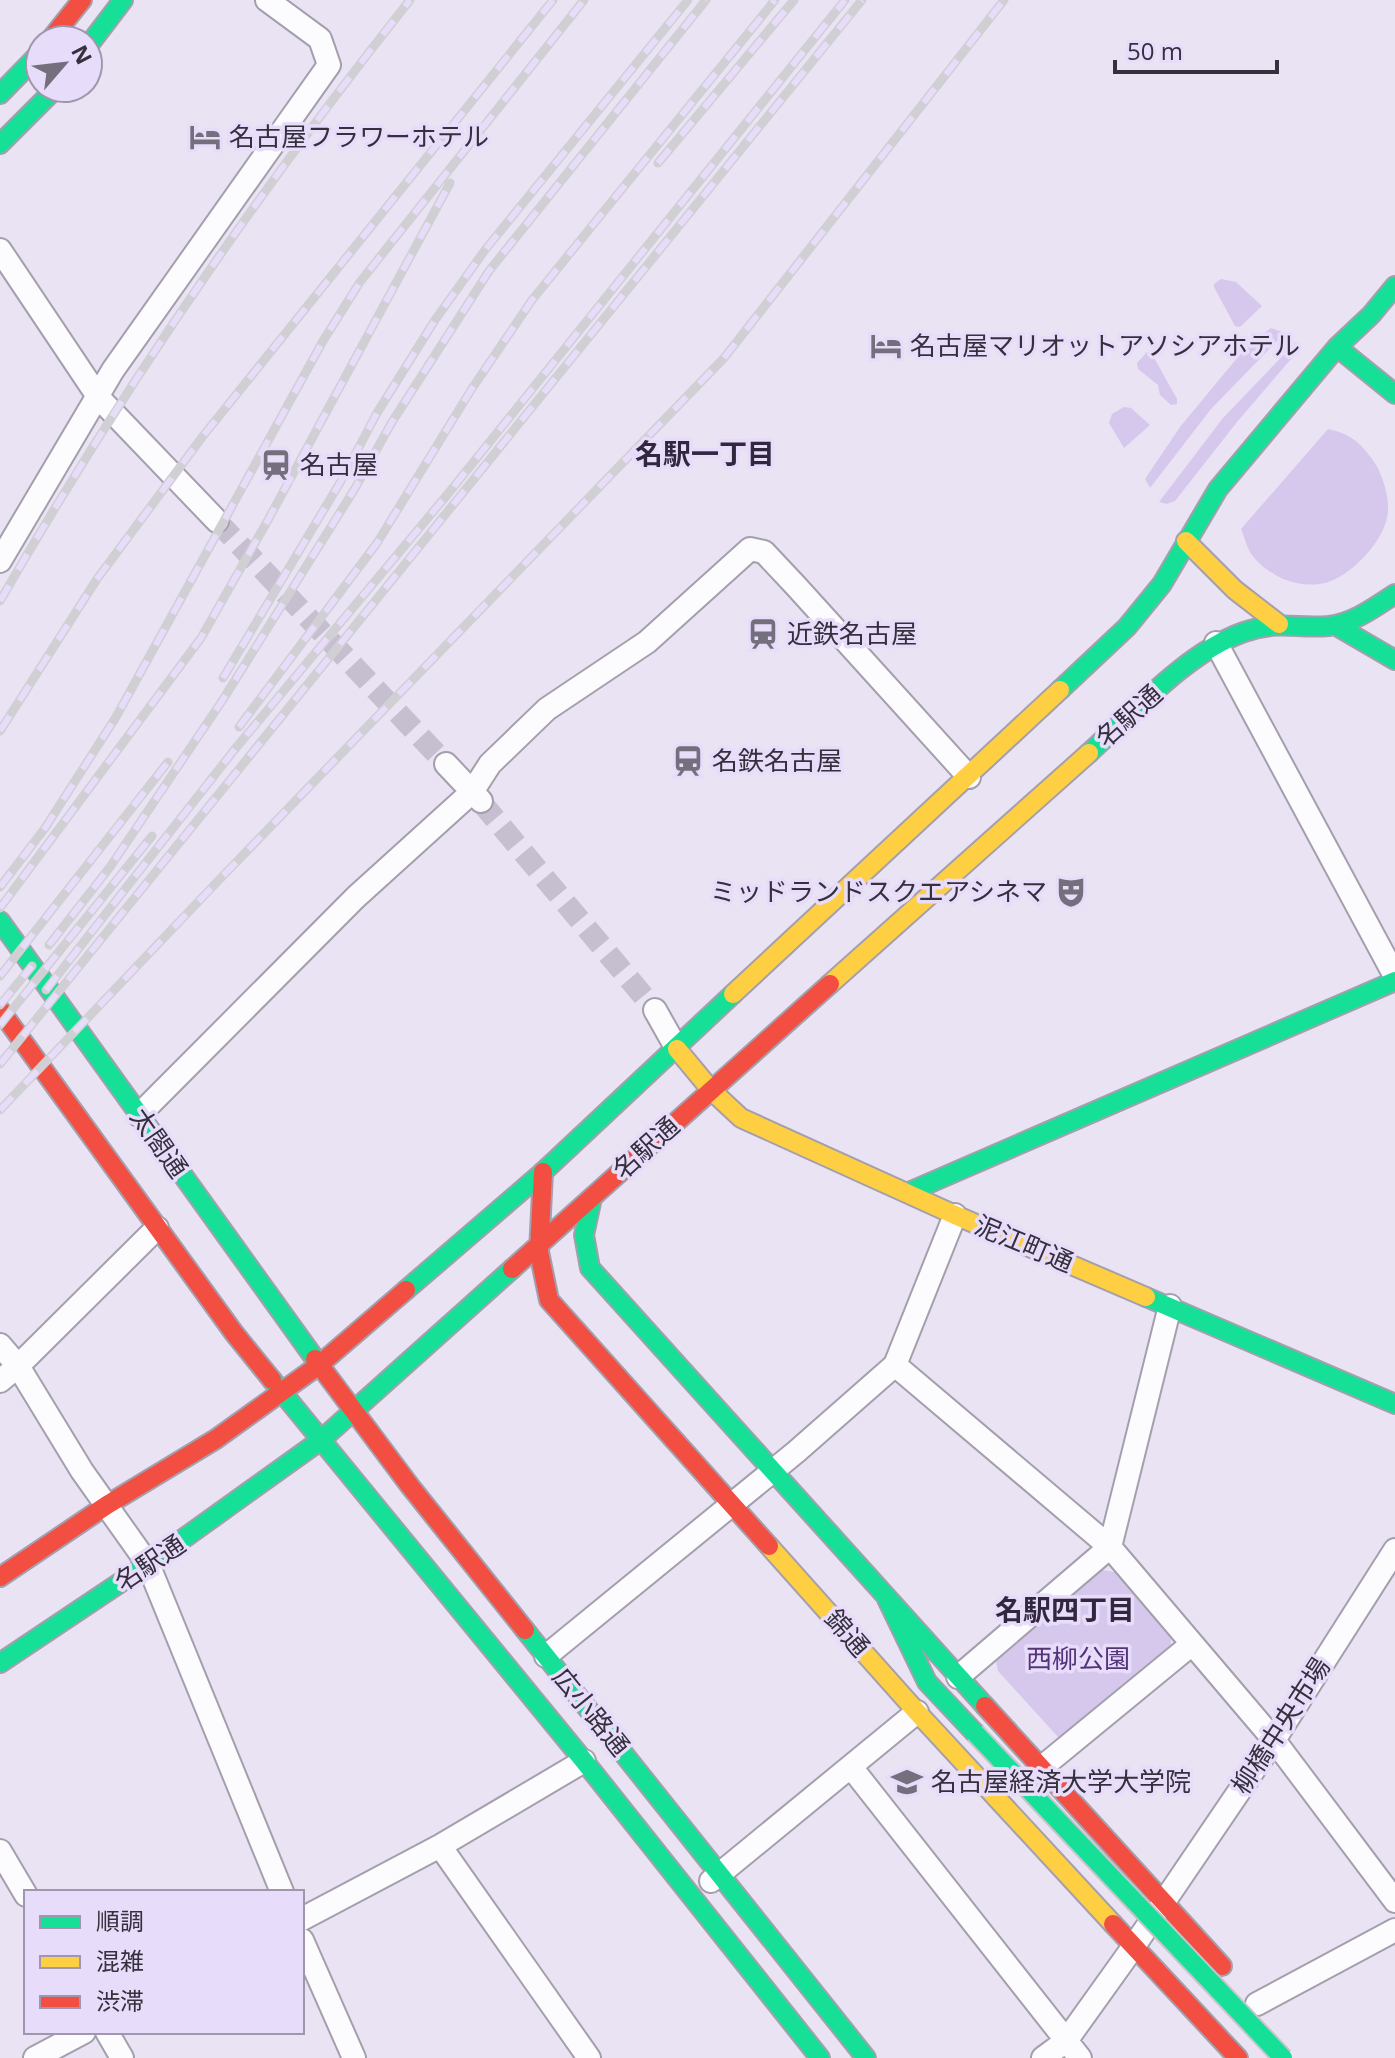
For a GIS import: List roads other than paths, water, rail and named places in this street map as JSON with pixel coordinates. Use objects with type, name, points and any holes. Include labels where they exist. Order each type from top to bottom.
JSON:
[{"type":"main road","points":[[63,24],[82,0]]},
{"type":"main road","points":[[104,25],[123,0]]},
{"type":"main road","points":[[0,94],[24,69]]},
{"type":"main road","points":[[0,144],[40,104]]},
{"type":"main road","name":"名駅通","points":[[0,1577],[107,1505],[216,1439],[319,1365],[543,1172],[677,1049],[1136,618],[1162,584],[1218,489],[1337,347],[1371,315],[1395,286]]},
{"type":"main road","points":[[1337,347],[1395,394]]},
{"type":"main road","points":[[1186,541],[1235,590],[1279,624]]},
{"type":"main road","name":"名駅通","points":[[0,1663],[148,1564],[321,1440],[1190,662],[1216,643],[1243,632],[1279,624],[1335,625],[1371,610],[1395,594]]},
{"type":"main road","points":[[1335,625],[1395,660]]},
{"type":"main road","name":"太閤通","points":[[0,921],[319,1365]]},
{"type":"main road","points":[[909,1192],[1395,978]]},
{"type":"main road","name":"太閤通","points":[[0,1010],[157,1228],[281,1393],[321,1440]]},
{"type":"main road","name":"泥江町通","points":[[677,1049],[711,1090],[741,1118],[955,1215],[1395,1404]]},
{"type":"main road","name":"錦通","points":[[543,1172],[537,1249],[540,1275],[549,1300],[917,1712],[1238,2058]]},
{"type":"main road","name":"錦通","points":[[592,1198],[584,1235],[590,1268],[771,1472],[1164,1899],[1247,1994],[1290,2053]]},
{"type":"main road","name":"広小路通","points":[[319,1365],[410,1486],[866,2058]]},
{"type":"main road","name":"広小路通","points":[[321,1440],[584,1761],[813,2055]]},
{"type":"main road","points":[[887,1599],[927,1682],[1290,2053]]},
{"type":"street","points":[[0,561],[113,370],[329,65],[320,39],[267,0]]},
{"type":"street","points":[[0,250],[99,398],[217,521]]},
{"type":"street","points":[[139,1115],[356,897],[477,797],[490,764],[547,709],[647,642],[750,549],[764,552],[969,777]]},
{"type":"street","points":[[1216,643],[1395,978]]},
{"type":"street","points":[[446,764],[477,797]]},
{"type":"street","points":[[655,1010],[677,1049]]},
{"type":"street","points":[[546,1656],[771,1472],[895,1365],[955,1215]]},
{"type":"street","points":[[0,1381],[157,1228]]},
{"type":"street","points":[[958,1677],[1110,1547],[1170,1306]]},
{"type":"street","points":[[0,1345],[18,1366],[82,1471],[148,1564],[281,1890]]},
{"type":"street","points":[[895,1365],[1110,1547],[1274,1740],[1395,1901]]},
{"type":"street","name":"柳橋中央市場","points":[[1043,2058],[1073,2049],[1164,1899],[1274,1740],[1395,1550]]},
{"type":"street","points":[[1041,1768],[1192,1644]]},
{"type":"street","points":[[691,1897],[917,1712]]},
{"type":"street","points":[[304,1918],[440,1846],[584,1761]]},
{"type":"street","points":[[851,1767],[1073,2049]]},
{"type":"street","points":[[440,1846],[589,2058]]},
{"type":"street","points":[[0,1851],[24,1892]]},
{"type":"street","points":[[1247,1994],[1395,1930]]},
{"type":"street","points":[[304,1945],[354,2058]]},
{"type":"street","points":[[813,2055],[842,2028]]},
{"type":"street","points":[[35,2058],[80,2034]]},
{"type":"street","points":[[108,2034],[122,2058]]},
{"type":"tunnel","points":[[217,521],[446,764]]},
{"type":"tunnel","points":[[481,802],[655,1010]]},
{"type":"railway","points":[[0,601],[94,445],[194,293],[300,144],[410,0]]},
{"type":"railway","points":[[0,731],[97,579],[203,436],[553,0]]},
{"type":"railway","points":[[0,887],[45,828],[116,717],[323,341],[360,282],[584,0]]},
{"type":"railway","points":[[223,678],[341,481],[377,413],[435,320],[485,250],[688,0]]},
{"type":"railway","points":[[49,945],[110,867],[222,701],[354,490],[392,422],[489,271],[706,0]]},
{"type":"railway","points":[[239,727],[377,543],[471,390],[532,300],[775,0]]},
{"type":"railway","points":[[658,163],[794,0]]},
{"type":"railway","points":[[46,990],[235,749],[447,495],[845,0]]},
{"type":"railway","points":[[0,1064],[862,0]]},
{"type":"railway","points":[[0,1110],[724,358],[1004,0]]},
{"type":"railway","points":[[0,908],[201,638],[450,183]]},
{"type":"railway","points":[[0,976],[168,762]]},
{"type":"railway","points":[[0,1025],[152,836]]},
{"type":"railway","points":[[0,1005],[32,966]]},
{"type":"place","name":"名古屋フラワーホテル","points":[[205,137]]},
{"type":"place","name":"名古屋マリオットアソシアホテル","points":[[886,346]]},
{"type":"place","name":"名古屋","points":[[276,465]]},
{"type":"place","name":"近鉄名古屋","points":[[763,634]]},
{"type":"place","name":"名鉄名古屋","points":[[688,761]]},
{"type":"place","name":"ミッドランドスクエアシネマ","points":[[1071,892]]},
{"type":"place","name":"名古屋経済大学大学院","points":[[907,1782]]},
{"type":"district","name":"名駅一丁目","points":[[705,454]]},
{"type":"district","name":"名駅四丁目","points":[[1065,1610]]},
{"type":"park label","name":"西柳公園","points":[[1078,1659]]}]
